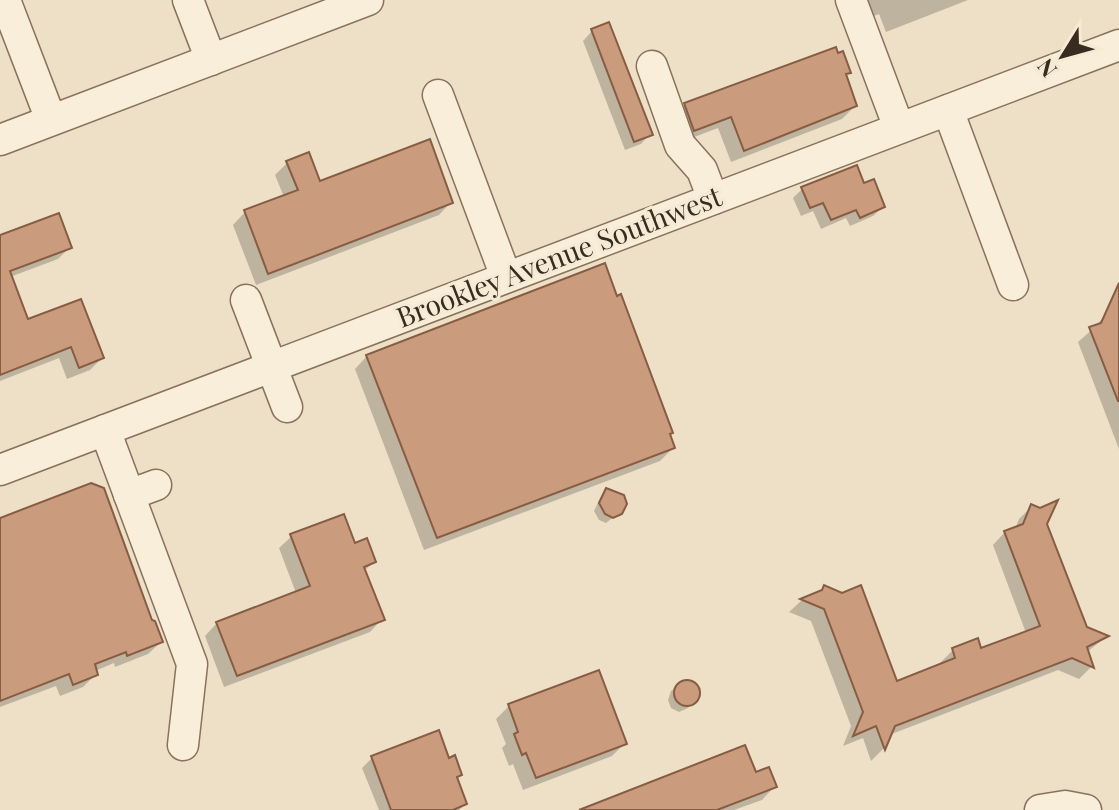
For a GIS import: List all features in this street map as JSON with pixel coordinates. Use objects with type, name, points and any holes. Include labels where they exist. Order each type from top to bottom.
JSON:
[{"type":"street","points":[[5,0],[51,120]]},
{"type":"street","points":[[188,0],[211,60]]},
{"type":"street","points":[[0,140],[368,0]]},
{"type":"street","points":[[851,0],[899,128]]},
{"type":"street","name":"Brookley Avenue Southwest","points":[[2,464],[105,430],[506,277],[668,228],[713,199],[1119,45]]},
{"type":"street","points":[[652,66],[680,145],[702,170],[713,199]]},
{"type":"street","points":[[438,95],[506,277]]},
{"type":"street","points":[[948,110],[1013,285]]},
{"type":"street","points":[[246,300],[287,407]]},
{"type":"street","points":[[105,430],[142,490],[192,664],[183,745]]},
{"type":"street","points":[[1040,810],[1065,806],[1086,810]]},
{"type":"building","points":[[609,22],[653,135],[634,142],[591,29]]},
{"type":"building","points":[[836,47],[838,53],[843,51],[851,73],[846,74],[857,106],[744,151],[731,117],[694,131],[684,103]]},
{"type":"building","points":[[430,139],[453,203],[268,274],[244,210],[298,190],[286,161],[309,152],[320,181]]},
{"type":"building","points":[[857,165],[864,183],[874,179],[885,207],[860,218],[856,210],[831,220],[823,203],[810,208],[801,187]]},
{"type":"building","points":[[59,213],[72,248],[10,271],[28,319],[81,299],[104,358],[79,368],[71,347],[0,375],[0,235]]},
{"type":"building","points":[[605,263],[617,296],[621,294],[673,433],[670,434],[675,448],[437,538],[366,355]]},
{"type":"building","points":[[1119,283],[1118,401],[1089,327],[1101,323]]},
{"type":"building","points":[[91,483],[104,488],[152,620],[163,642],[95,664],[98,675],[73,685],[69,674],[0,701],[0,518]]},
{"type":"building","points":[[606,488],[624,495],[627,504],[622,514],[613,518],[605,514],[599,503]]},
{"type":"building","points":[[1058,500],[1047,524],[1087,627],[1109,636],[1087,647],[1094,668],[1072,658],[895,726],[885,750],[876,726],[853,736],[863,712],[824,609],[800,599],[822,590],[824,585],[842,593],[861,585],[897,681],[955,658],[952,648],[978,638],[981,648],[1040,626],[1004,531],[1023,524],[1031,504],[1040,508]]},
{"type":"building","points":[[344,514],[355,543],[367,538],[376,562],[364,567],[385,620],[237,676],[216,622],[310,586],[290,534]]},
{"type":"building","points":[[599,670],[627,744],[536,778],[514,734],[518,732],[508,704]]},
{"type":"building","points":[[687,680],[696,684],[700,693],[696,702],[687,706],[678,702],[674,693],[678,684]]},
{"type":"building","points":[[439,730],[449,758],[455,755],[462,775],[457,777],[467,804],[453,810],[391,810],[371,756]]},
{"type":"building","points":[[745,745],[756,772],[769,767],[777,787],[717,810],[579,810]]}]
